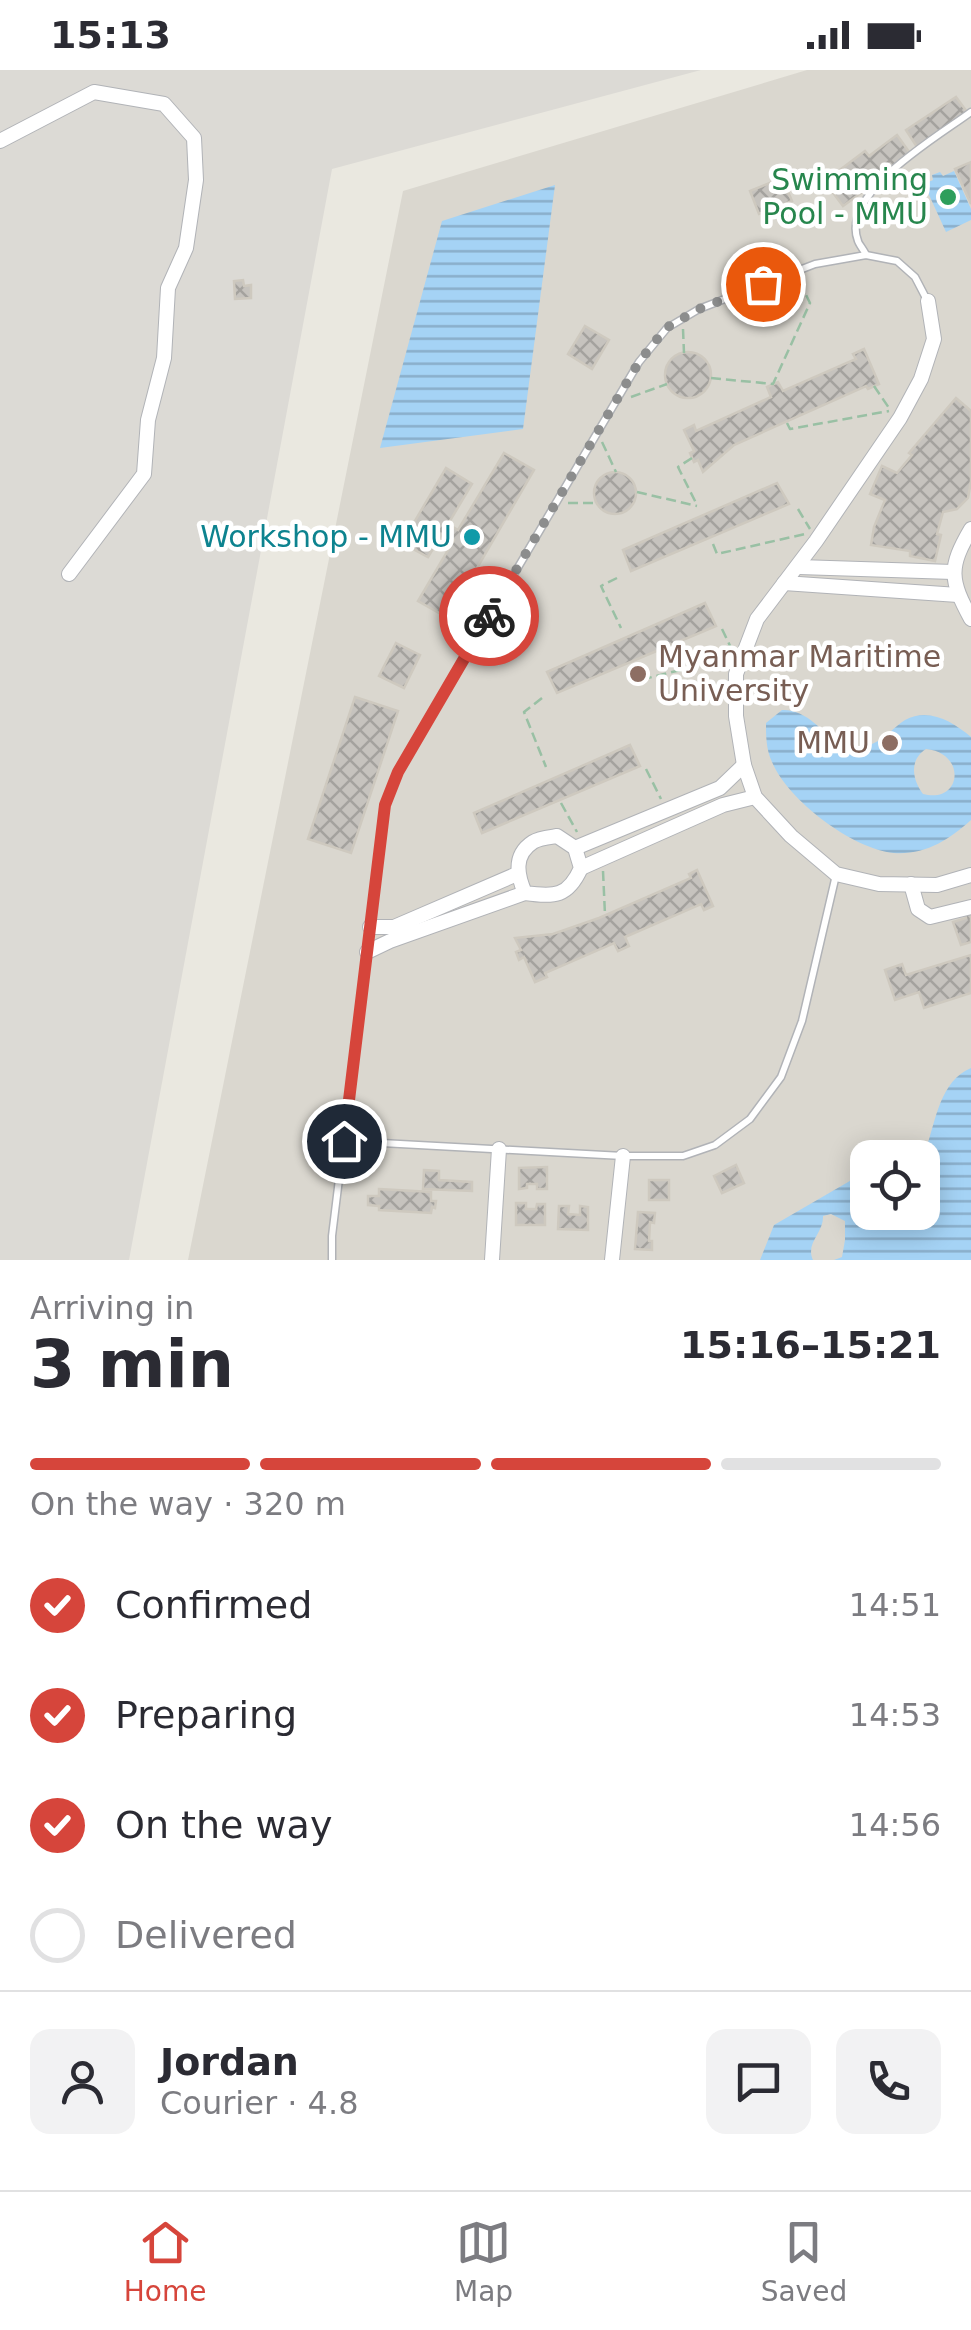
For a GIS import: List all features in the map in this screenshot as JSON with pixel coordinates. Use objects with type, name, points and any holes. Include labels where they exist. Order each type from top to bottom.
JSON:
[{"type":"street","points":[[0,142],[94,92],[164,104],[194,138],[196,180],[186,248],[168,288],[164,358],[148,420],[144,474],[70,574]]},
{"type":"street","points":[[928,301],[934,340],[921,379],[900,418],[799,567],[757,620],[736,674],[736,716],[744,765],[755,797],[790,836],[836,874],[879,884],[937,885],[971,875]]},
{"type":"street","points":[[971,529],[958,551],[953,572],[958,596],[971,619]]},
{"type":"street","points":[[799,567],[953,572]]},
{"type":"street","points":[[784,582],[958,596]]},
{"type":"street","points":[[525,893],[517,874],[520,858],[533,842],[557,836],[579,847],[720,788],[744,765]]},
{"type":"street","points":[[581,868],[723,805],[755,797]]},
{"type":"street","points":[[367,952],[525,893],[550,896],[573,885],[581,868],[579,847]]},
{"type":"street","points":[[370,927],[394,927],[517,874]]},
{"type":"street","points":[[911,884],[918,909],[930,917],[971,908]]},
{"type":"street","points":[[492,1260],[499,1150]]},
{"type":"street","points":[[612,1260],[623,1156]]},
{"type":"lane","points":[[866,254],[855,228],[864,199],[878,182],[971,112]]},
{"type":"lane","points":[[332,1260],[385,805],[398,772],[648,350],[666,328],[699,309],[815,264],[866,254],[897,261],[914,277],[928,301]]},
{"type":"lane","points":[[344,1141],[623,1156],[683,1156],[715,1144],[750,1119],[781,1078],[802,1021],[836,874]]},
{"type":"path","points":[[711,378],[773,384],[810,303],[796,272]]},
{"type":"path","points":[[683,318],[684,353]]},
{"type":"path","points":[[616,402],[667,384]]},
{"type":"path","points":[[787,423],[790,429],[891,411],[874,386]]},
{"type":"path","points":[[598,432],[616,472]]},
{"type":"path","points":[[636,492],[697,506],[678,467],[692,458]]},
{"type":"path","points":[[556,504],[597,503]]},
{"type":"path","points":[[712,544],[717,554],[812,532],[798,508]]},
{"type":"path","points":[[617,578],[601,586],[621,628]]},
{"type":"path","points":[[635,668],[640,680],[736,657],[722,628]]},
{"type":"path","points":[[542,698],[524,712],[546,768]]},
{"type":"path","points":[[646,769],[666,810]]},
{"type":"path","points":[[561,803],[579,847]]},
{"type":"path","points":[[598,860],[604,873],[605,916]]},
{"type":"shaded area","points":[[0,70],[701,70],[332,169],[129,1260],[0,1260]]},
{"type":"shaded area","name":"Myanmar Maritime University","points":[[807,70],[971,70],[971,1260],[188,1260],[403,191]]},
{"type":"water","name":"Swimming Pool - MMU","points":[[954,171],[971,209],[971,220],[946,232],[924,184],[933,180],[932,175]]},
{"type":"water","points":[[555,185],[523,429],[380,448],[442,221]]},
{"type":"water","points":[[782,710],[799,713],[841,747],[853,748],[877,742],[914,716],[932,716],[949,722],[971,737],[971,820],[945,840],[916,852],[894,853],[859,842],[823,820],[780,777],[769,752],[766,723]],"holes":[[[926,749],[939,752],[953,768],[952,785],[946,792],[923,794],[916,782],[915,764]]]},
{"type":"water","points":[[971,1068],[971,1260],[834,1260],[842,1257],[845,1221],[831,1214],[823,1216],[811,1248],[813,1260],[760,1260],[774,1225],[850,1181],[850,1230],[940,1230],[940,1140],[929,1140],[946,1092]]},
{"type":"building","points":[[956,97],[967,112],[917,147],[906,130]]},
{"type":"building","points":[[897,135],[912,156],[843,206],[828,186],[840,177],[837,172],[865,151],[869,156]]},
{"type":"building","points":[[971,162],[971,204],[955,169]]},
{"type":"building","points":[[782,178],[792,201],[759,214],[750,191]]},
{"type":"building","points":[[243,280],[244,286],[251,285],[251,298],[235,299],[234,281]]},
{"type":"building","points":[[585,326],[609,340],[592,369],[568,354]]},
{"type":"building","points":[[864,349],[879,384],[868,389],[866,386],[734,445],[703,472],[698,460],[694,462],[690,453],[694,451],[684,430],[694,425],[696,431],[771,397],[767,387],[778,382],[783,391],[856,359],[853,354]]},
{"type":"building","points":[[688,352],[704,359],[711,375],[704,391],[688,398],[672,391],[665,375],[672,359]]},
{"type":"building","points":[[956,398],[971,411],[971,481],[968,498],[957,509],[943,512],[935,561],[910,556],[910,551],[871,545],[885,500],[870,494],[882,466],[897,473]]},
{"type":"building","name":"Workshop - MMU","points":[[504,453],[534,470],[448,618],[418,601],[454,540],[442,534],[428,557],[402,543],[446,468],[472,484],[448,524],[458,530]]},
{"type":"building","points":[[615,472],[630,478],[636,493],[630,508],[615,514],[600,508],[594,493],[600,478]]},
{"type":"building","points":[[777,483],[789,504],[631,571],[623,550]]},
{"type":"building","points":[[705,603],[716,626],[557,693],[547,672]]},
{"type":"building","points":[[396,643],[420,655],[404,688],[379,676]]},
{"type":"building","points":[[355,697],[398,711],[351,853],[308,839]]},
{"type":"building","points":[[630,745],[640,766],[482,833],[474,813]]},
{"type":"building","points":[[697,870],[713,906],[704,910],[701,904],[625,937],[629,946],[618,951],[614,943],[545,973],[547,977],[535,982],[524,957],[519,960],[516,952],[521,950],[515,938],[553,934],[599,918],[691,878],[689,874]]},
{"type":"building","points":[[971,902],[971,942],[961,945],[953,922],[966,918],[962,905]]},
{"type":"building","points":[[971,955],[971,993],[924,1008],[919,992],[895,1000],[885,970],[902,964],[906,975]]},
{"type":"building","points":[[736,1165],[744,1183],[722,1193],[714,1176]]},
{"type":"building","points":[[547,1167],[547,1189],[527,1184],[527,1188],[519,1189],[519,1168]]},
{"type":"building","points":[[424,1170],[439,1171],[439,1180],[472,1182],[472,1191],[423,1189]]},
{"type":"building","points":[[649,1180],[669,1180],[669,1200],[649,1200]]},
{"type":"building","points":[[379,1189],[431,1192],[435,1208],[431,1213],[379,1210],[379,1206],[368,1205],[368,1196],[379,1196]]},
{"type":"building","points":[[516,1203],[526,1203],[526,1209],[545,1204],[545,1225],[516,1225]]},
{"type":"building","points":[[559,1206],[569,1206],[568,1214],[580,1215],[580,1206],[588,1207],[588,1230],[558,1229]]},
{"type":"building","points":[[638,1212],[655,1213],[654,1223],[650,1222],[652,1250],[635,1249]]},
{"type":"way so far","points":[[489,616],[639,362],[666,328],[699,309],[763,284]]},
{"type":"place","name":"Swimming Pool - MMU","points":[[948,197]]},
{"type":"place","name":"Workshop - MMU","points":[[472,537]]},
{"type":"place","name":"Myanmar Maritime University","points":[[638,674]]},
{"type":"place","name":"MMU","points":[[890,743]]},
{"type":"route","points":[[344,1141],[385,805],[398,772],[489,616]]}]
